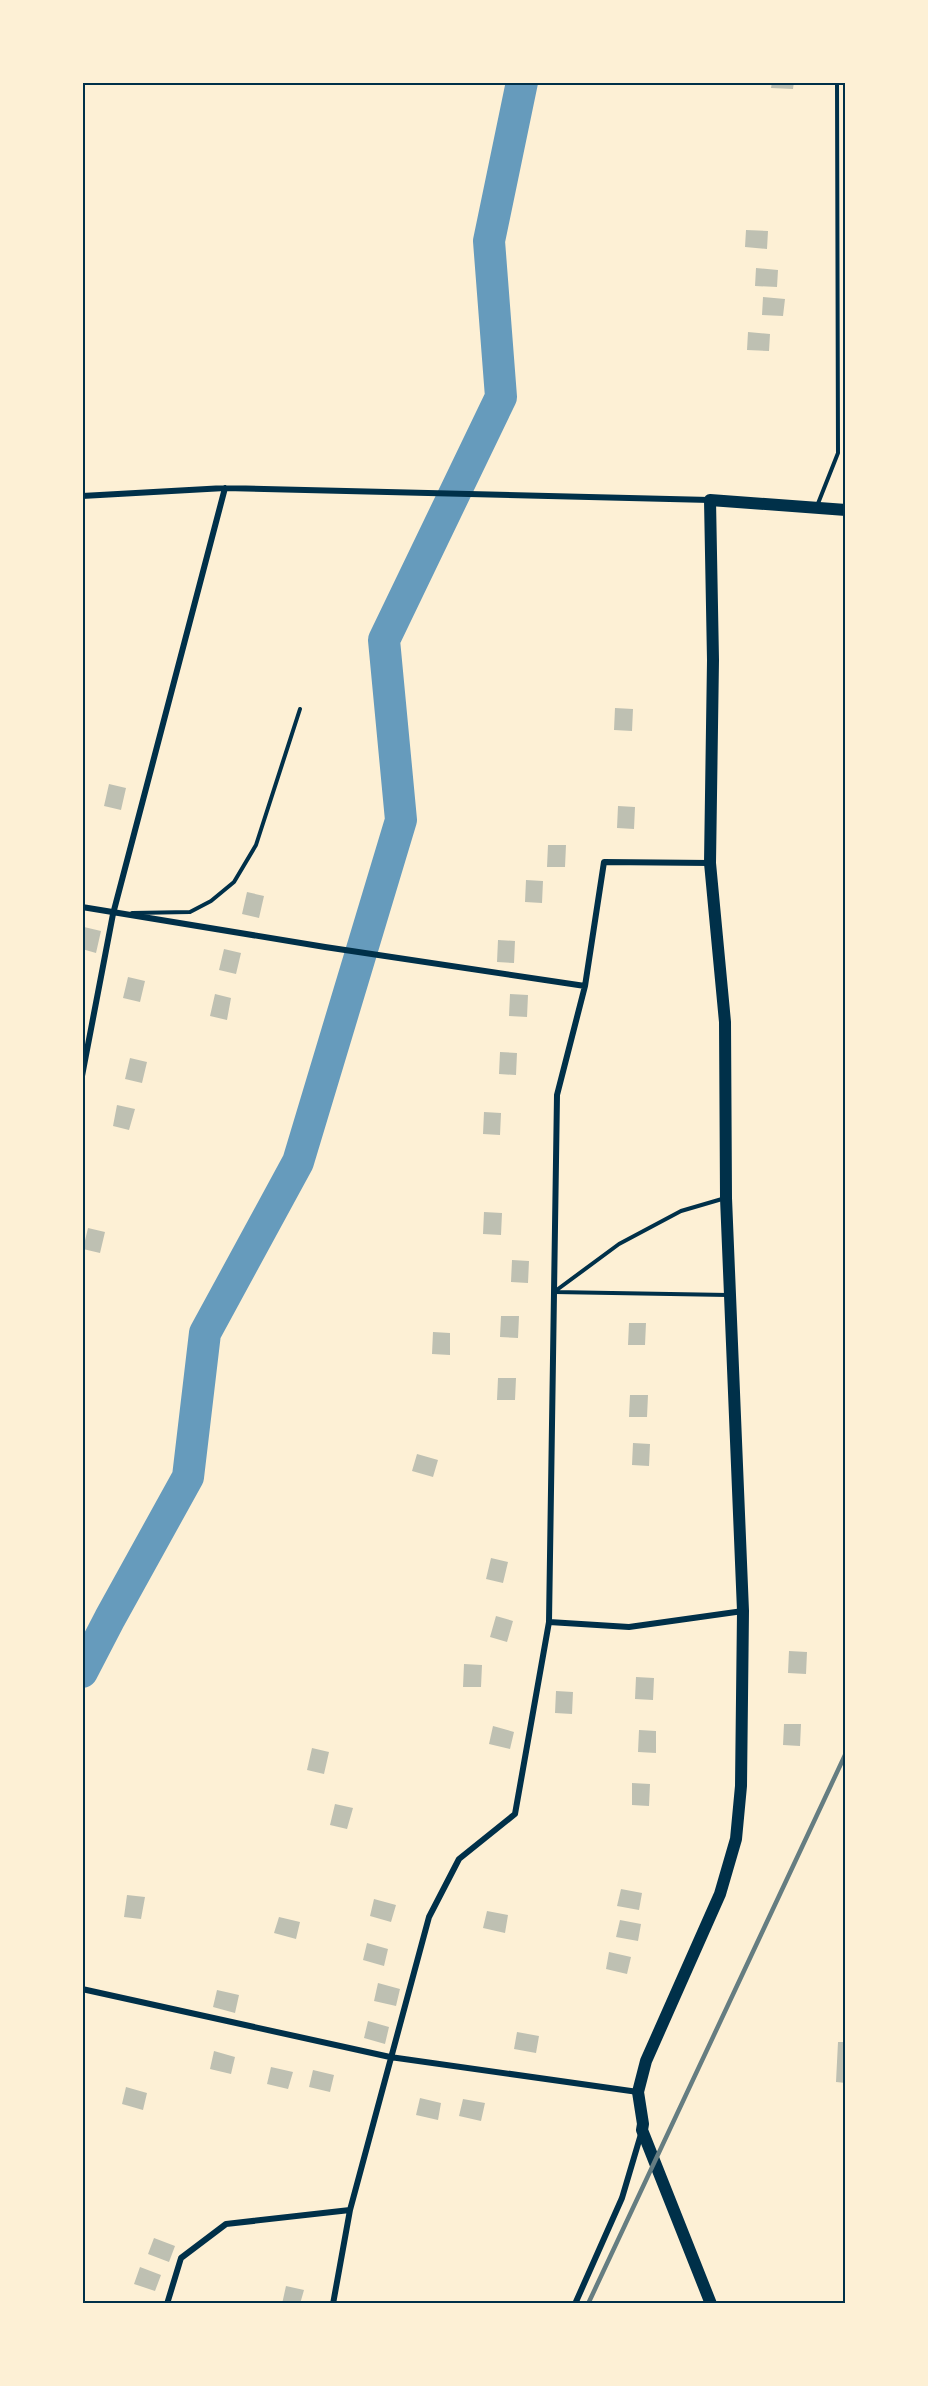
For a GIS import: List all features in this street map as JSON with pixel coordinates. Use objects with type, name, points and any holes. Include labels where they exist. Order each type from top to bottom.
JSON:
[{"type":"main road","points":[[711,2304],[642,2130],[638,2092],[646,2061],[720,1894],[736,1839],[741,1786],[743,1611],[726,1198],[725,1022],[710,862],[713,660],[710,500],[846,510]]},
{"type":"street","points":[[82,496],[225,488],[710,500]]},
{"type":"street","points":[[82,1076],[113,914],[225,488]]},
{"type":"street","points":[[333,2304],[350,2210],[429,1917],[459,1858],[515,1814],[549,1622],[557,1095],[585,986],[604,862],[710,862]]},
{"type":"street","points":[[82,908],[585,986]]},
{"type":"street","points":[[549,1622],[629,1627],[743,1611]]},
{"type":"street","points":[[82,1989],[390,2057],[638,2092]]},
{"type":"street","points":[[575,2304],[622,2198],[642,2130]]},
{"type":"street","points":[[167,2304],[181,2258],[226,2224],[350,2210]]},
{"type":"lane","points":[[816,509],[838,453],[837,82]]},
{"type":"lane","points":[[113,914],[190,912],[211,901],[234,882],[256,845],[300,709]]},
{"type":"lane","points":[[554,1292],[629,1239],[681,1211],[726,1198]]},
{"type":"lane","points":[[554,1292],[731,1295]]},
{"type":"building","points":[[772,82],[794,82],[793,89],[771,88]]},
{"type":"building","points":[[746,230],[768,231],[767,249],[745,247]]},
{"type":"building","points":[[756,268],[778,270],[777,287],[755,286]]},
{"type":"building","points":[[763,297],[785,299],[783,316],[762,315]]},
{"type":"building","points":[[748,332],[770,334],[769,351],[747,350]]},
{"type":"building","points":[[615,708],[633,709],[632,731],[614,730]]},
{"type":"building","points":[[109,784],[126,788],[121,810],[104,806]]},
{"type":"building","points":[[618,806],[635,807],[634,829],[617,828]]},
{"type":"building","points":[[548,845],[566,845],[565,867],[547,867]]},
{"type":"building","points":[[526,880],[543,881],[542,903],[525,902]]},
{"type":"building","points":[[247,892],[264,896],[259,918],[242,914]]},
{"type":"building","points":[[84,927],[101,931],[96,953],[82,949]]},
{"type":"building","points":[[498,940],[515,941],[514,963],[497,962]]},
{"type":"building","points":[[224,949],[241,953],[236,974],[219,970]]},
{"type":"building","points":[[128,977],[145,981],[140,1002],[123,998]]},
{"type":"building","points":[[215,994],[231,998],[227,1020],[210,1016]]},
{"type":"building","points":[[510,994],[528,995],[527,1017],[509,1016]]},
{"type":"building","points":[[500,1052],[517,1053],[516,1075],[499,1074]]},
{"type":"building","points":[[130,1058],[147,1062],[142,1083],[125,1079]]},
{"type":"building","points":[[117,1105],[135,1109],[129,1130],[113,1126]]},
{"type":"building","points":[[484,1112],[501,1113],[500,1135],[483,1134]]},
{"type":"building","points":[[484,1212],[502,1213],[501,1235],[483,1234]]},
{"type":"building","points":[[88,1228],[105,1232],[100,1253],[83,1249]]},
{"type":"building","points":[[512,1260],[529,1261],[528,1283],[511,1282]]},
{"type":"building","points":[[501,1316],[519,1316],[518,1338],[500,1337]]},
{"type":"building","points":[[629,1323],[646,1323],[645,1345],[628,1345]]},
{"type":"building","points":[[433,1332],[450,1333],[450,1355],[432,1354]]},
{"type":"building","points":[[498,1378],[516,1378],[515,1400],[497,1400]]},
{"type":"building","points":[[630,1395],[648,1395],[647,1417],[629,1417]]},
{"type":"building","points":[[633,1443],[650,1444],[649,1466],[632,1465]]},
{"type":"building","points":[[417,1454],[438,1460],[433,1477],[412,1471]]},
{"type":"building","points":[[491,1558],[508,1562],[503,1583],[486,1579]]},
{"type":"building","points":[[496,1616],[513,1621],[507,1642],[490,1637]]},
{"type":"building","points":[[789,1651],[807,1652],[806,1674],[788,1673]]},
{"type":"building","points":[[464,1664],[482,1665],[481,1687],[463,1687]]},
{"type":"building","points":[[636,1677],[654,1678],[653,1700],[635,1699]]},
{"type":"building","points":[[556,1691],[573,1692],[572,1714],[555,1713]]},
{"type":"building","points":[[784,1724],[801,1724],[800,1746],[783,1745]]},
{"type":"building","points":[[493,1726],[514,1732],[510,1749],[489,1744]]},
{"type":"building","points":[[639,1730],[656,1731],[656,1753],[638,1752]]},
{"type":"building","points":[[312,1748],[329,1752],[324,1774],[307,1770]]},
{"type":"building","points":[[632,1783],[650,1784],[649,1806],[632,1805]]},
{"type":"building","points":[[335,1804],[353,1808],[347,1829],[330,1825]]},
{"type":"building","points":[[621,1889],[642,1893],[639,1910],[617,1906]]},
{"type":"building","points":[[127,1895],[145,1897],[141,1919],[124,1917]]},
{"type":"building","points":[[374,1899],[396,1905],[391,1922],[370,1916]]},
{"type":"building","points":[[487,1911],[508,1915],[505,1933],[483,1928]]},
{"type":"building","points":[[279,1917],[300,1922],[296,1939],[274,1933]]},
{"type":"building","points":[[620,1920],[641,1924],[638,1941],[616,1937]]},
{"type":"building","points":[[367,1943],[388,1949],[384,1966],[363,1960]]},
{"type":"building","points":[[609,1952],[631,1957],[627,1974],[606,1969]]},
{"type":"building","points":[[378,1983],[400,1989],[396,2006],[374,2001]]},
{"type":"building","points":[[217,1990],[239,1995],[235,2013],[213,2007]]},
{"type":"building","points":[[368,2021],[389,2027],[385,2044],[364,2038]]},
{"type":"building","points":[[517,2032],[539,2036],[536,2053],[514,2049]]},
{"type":"building","points":[[838,2042],[846,2042],[846,2083],[836,2082]]},
{"type":"building","points":[[214,2051],[235,2057],[231,2074],[210,2069]]},
{"type":"building","points":[[271,2067],[293,2072],[288,2089],[267,2084]]},
{"type":"building","points":[[313,2070],[334,2075],[330,2092],[309,2087]]},
{"type":"building","points":[[126,2087],[147,2093],[143,2110],[122,2104]]},
{"type":"building","points":[[420,2098],[441,2103],[438,2120],[416,2115]]},
{"type":"building","points":[[463,2099],[485,2103],[481,2121],[459,2116]]},
{"type":"building","points":[[154,2238],[175,2246],[169,2262],[148,2254]]},
{"type":"building","points":[[140,2267],[161,2275],[155,2291],[134,2284]]},
{"type":"building","points":[[286,2286],[304,2290],[300,2304],[282,2304]]},
{"type":"waterway","points":[[82,1672],[188,1477],[205,1333],[298,1162],[401,820],[384,640],[501,397],[489,241],[522,82]]},
{"type":"railway","points":[[588,2304],[846,1753]]}]
